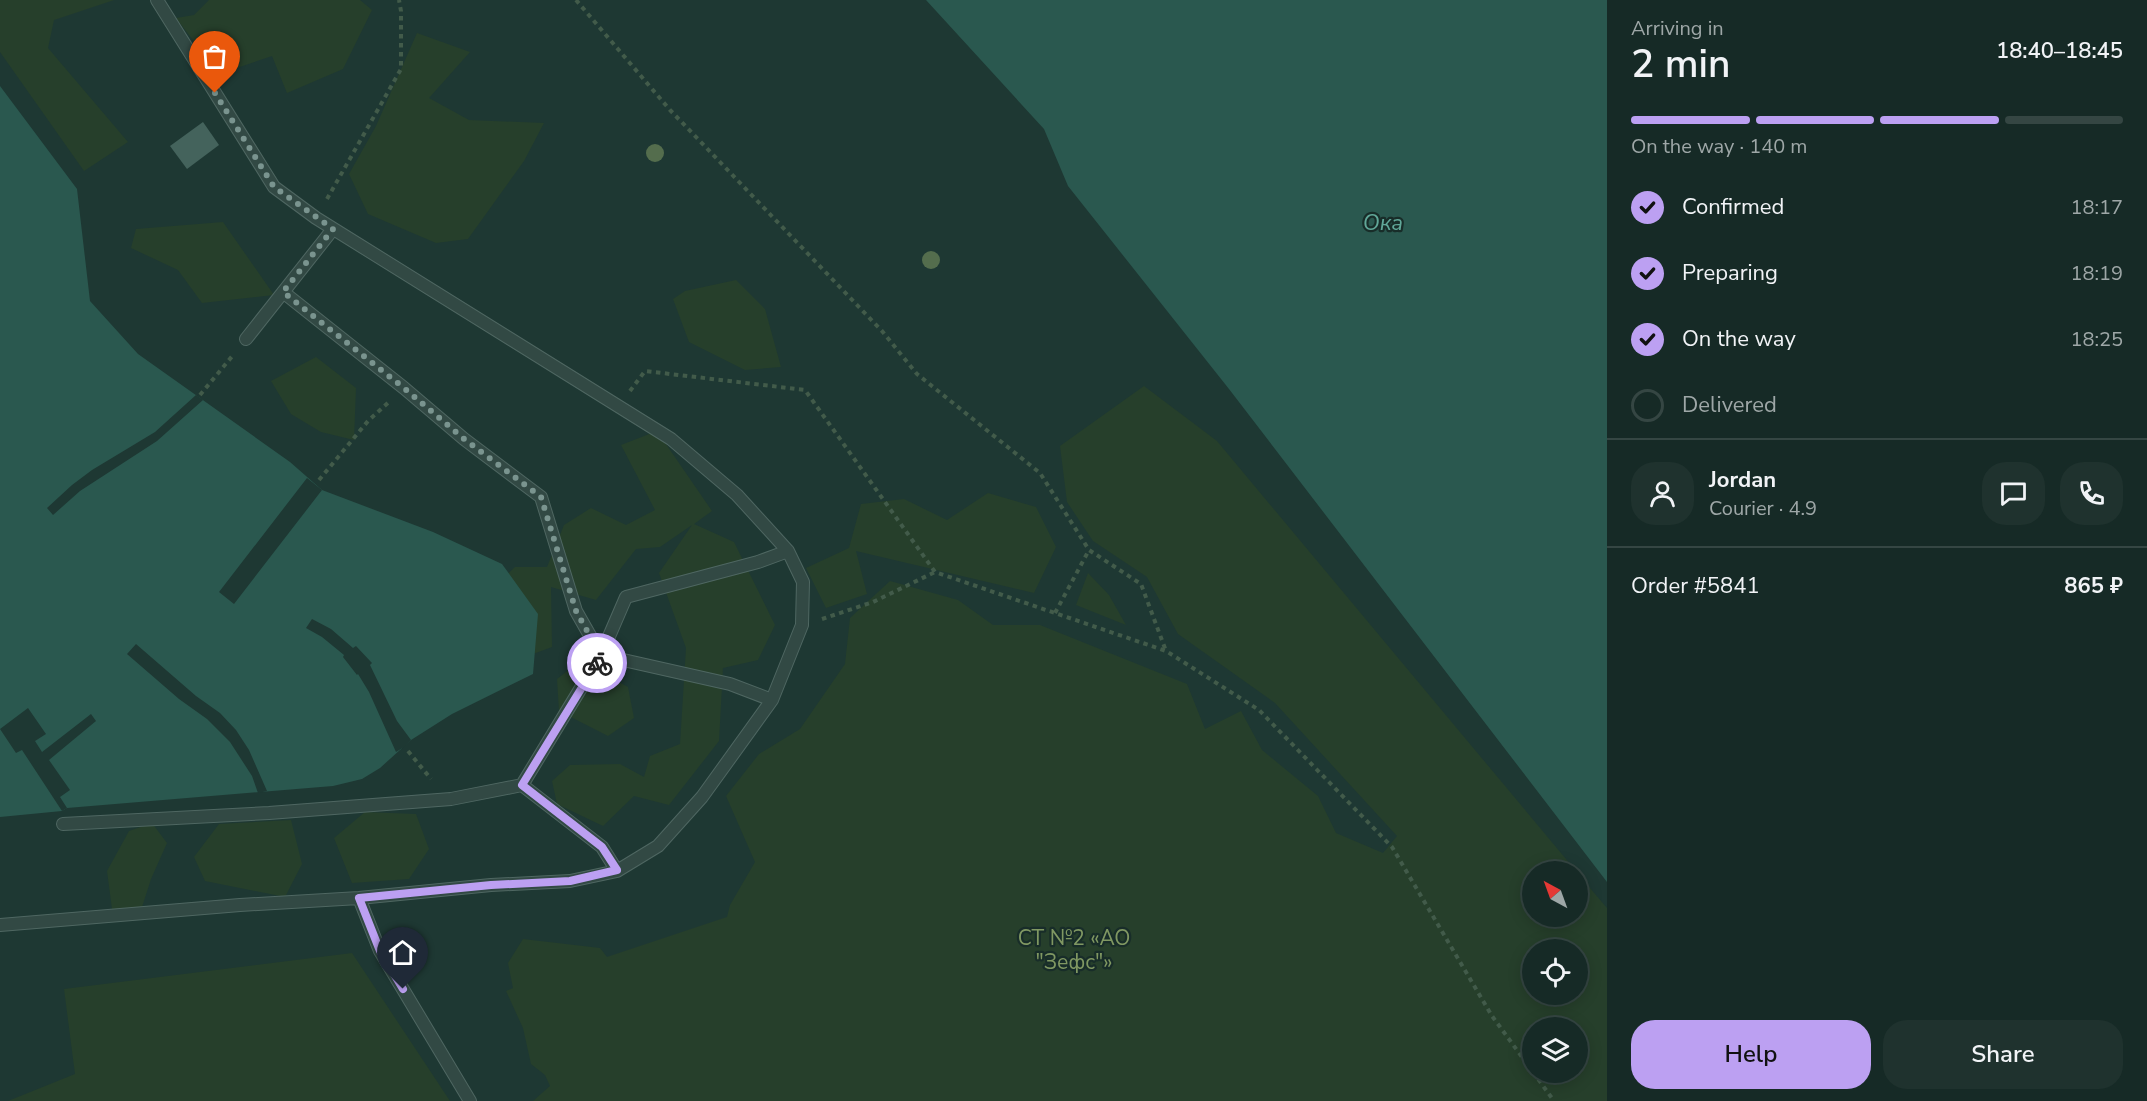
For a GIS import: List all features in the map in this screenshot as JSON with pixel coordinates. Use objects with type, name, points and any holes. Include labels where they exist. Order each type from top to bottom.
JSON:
[{"type":"lane","points":[[0,926],[228,906],[359,898],[491,885],[570,881],[617,870],[658,846],[695,805],[772,700],[802,625],[803,582],[788,550],[737,495],[688,453],[671,439],[333,229],[274,187],[157,0]]},
{"type":"lane","points":[[246,339],[333,229]]},
{"type":"lane","points":[[283,292],[464,439],[541,497],[576,611],[601,656],[730,684],[772,700]]},
{"type":"lane","points":[[63,824],[269,813],[451,799],[522,785],[601,656],[626,597],[758,562],[788,550]]},
{"type":"lane","points":[[522,785],[602,847],[617,870]]},
{"type":"lane","points":[[359,898],[380,951],[470,1101]]},
{"type":"path","points":[[316,218],[401,69],[402,11],[399,0]]},
{"type":"path","points":[[576,0],[670,110],[882,332],[917,374],[1040,473],[1089,550],[1142,584],[1166,651]]},
{"type":"path","points":[[200,395],[246,339]]},
{"type":"path","points":[[618,406],[645,371],[805,390],[935,572],[1166,651],[1259,710],[1392,847],[1492,1016],[1522,1057]]},
{"type":"path","points":[[319,480],[368,421],[404,388]]},
{"type":"path","points":[[1055,613],[1089,550]]},
{"type":"path","points":[[802,625],[873,602],[935,572]]},
{"type":"path","points":[[408,751],[451,799]]},
{"type":"path","points":[[1541,1083],[1554,1101]]},
{"type":"green space","points":[[0,0],[114,0],[54,20],[48,48],[128,142],[84,171],[0,52]]},
{"type":"green space","points":[[209,0],[360,0],[372,10],[343,69],[287,93],[272,56],[219,74],[176,18],[194,15]]},
{"type":"green space","points":[[417,33],[470,52],[429,98],[469,120],[544,123],[524,161],[468,239],[436,243],[368,214],[349,174],[376,126]]},
{"type":"green space","points":[[223,222],[274,295],[202,303],[178,270],[131,248],[136,229]]},
{"type":"green space","points":[[736,280],[765,309],[781,367],[745,370],[689,342],[673,299],[685,291]]},
{"type":"green space","points":[[316,357],[356,388],[354,440],[321,432],[291,414],[271,381]]},
{"type":"green space","name":"СТ №2 «АО \"Зефс\"»","points":[[1144,386],[1217,441],[1568,861],[1522,861],[1522,927],[1588,927],[1588,886],[1607,908],[1607,1101],[533,1101],[550,1086],[545,1075],[531,1064],[523,1028],[506,991],[513,988],[508,963],[523,939],[600,948],[607,957],[727,917],[730,905],[755,862],[726,796],[759,754],[800,729],[845,664],[850,618],[890,581],[958,600],[993,625],[1040,625],[1187,684],[1205,729],[1241,711],[1262,750],[1318,796],[1336,833],[1383,853],[1397,836],[1275,703],[1178,634],[1147,577],[1093,541],[1067,502],[1060,446]]},
{"type":"green space","points":[[657,431],[712,511],[694,524],[734,542],[775,625],[758,660],[723,668],[719,741],[669,805],[634,796],[603,826],[557,804],[552,781],[570,765],[620,764],[644,777],[650,756],[680,744],[686,648],[659,573],[692,525],[660,547],[636,549],[596,600],[551,587],[552,647],[525,657],[488,593],[515,567],[547,567],[564,525],[591,508],[626,525],[655,510],[621,445]]},
{"type":"green space","points":[[988,493],[1036,507],[1056,547],[1034,593],[856,551],[867,594],[826,608],[806,568],[849,548],[861,504],[904,499],[947,520]]},
{"type":"green space","points":[[1088,573],[1109,595],[1126,625],[1076,605]]},
{"type":"green space","points":[[580,661],[628,687],[634,718],[608,736],[559,711],[557,679]]},
{"type":"green space","points":[[365,812],[416,814],[429,849],[409,879],[352,883],[334,838]]},
{"type":"green space","points":[[291,820],[302,864],[285,897],[205,881],[194,857],[219,824]]},
{"type":"green space","points":[[152,823],[167,843],[151,879],[142,907],[112,909],[107,871],[129,831]]},
{"type":"green space","points":[[352,953],[450,1101],[8,1101],[75,1074],[64,989]]},
{"type":"water","name":"Ока","points":[[926,0],[1607,0],[1607,882],[1229,389],[1068,186],[1044,129]]},
{"type":"water","points":[[0,86],[77,189],[90,301],[138,354],[290,462],[322,490],[433,532],[502,564],[538,614],[533,674],[452,714],[411,740],[380,768],[362,779],[333,786],[67,808],[62,811],[0,817]]},
{"type":"pier","points":[[196,395],[203,400],[157,441],[80,491],[53,515],[47,508],[92,470],[155,432]]},
{"type":"pier","points":[[307,478],[322,490],[234,604],[219,592]]},
{"type":"pier","points":[[312,619],[331,629],[353,648],[356,646],[372,663],[370,665],[397,721],[411,740],[404,747],[396,752],[369,692],[358,674],[343,657],[344,655],[322,637],[306,628]]},
{"type":"pier","points":[[136,644],[196,696],[220,713],[236,730],[249,750],[267,791],[258,793],[252,776],[230,742],[207,719],[179,699],[127,654]]},
{"type":"pier","points":[[28,708],[46,734],[35,741],[42,752],[91,714],[96,721],[49,760],[70,790],[60,797],[67,808],[62,811],[22,750],[16,753],[0,729]]},
{"type":"building","points":[[203,122],[219,145],[187,169],[170,146]]},
{"type":"way so far","points":[[215,93],[274,187],[333,229],[283,292],[464,439],[541,497],[576,611],[601,656],[597,663]]},
{"type":"route","points":[[403,989],[380,951],[359,898],[491,885],[570,881],[617,870],[602,847],[522,785],[597,663]]}]
